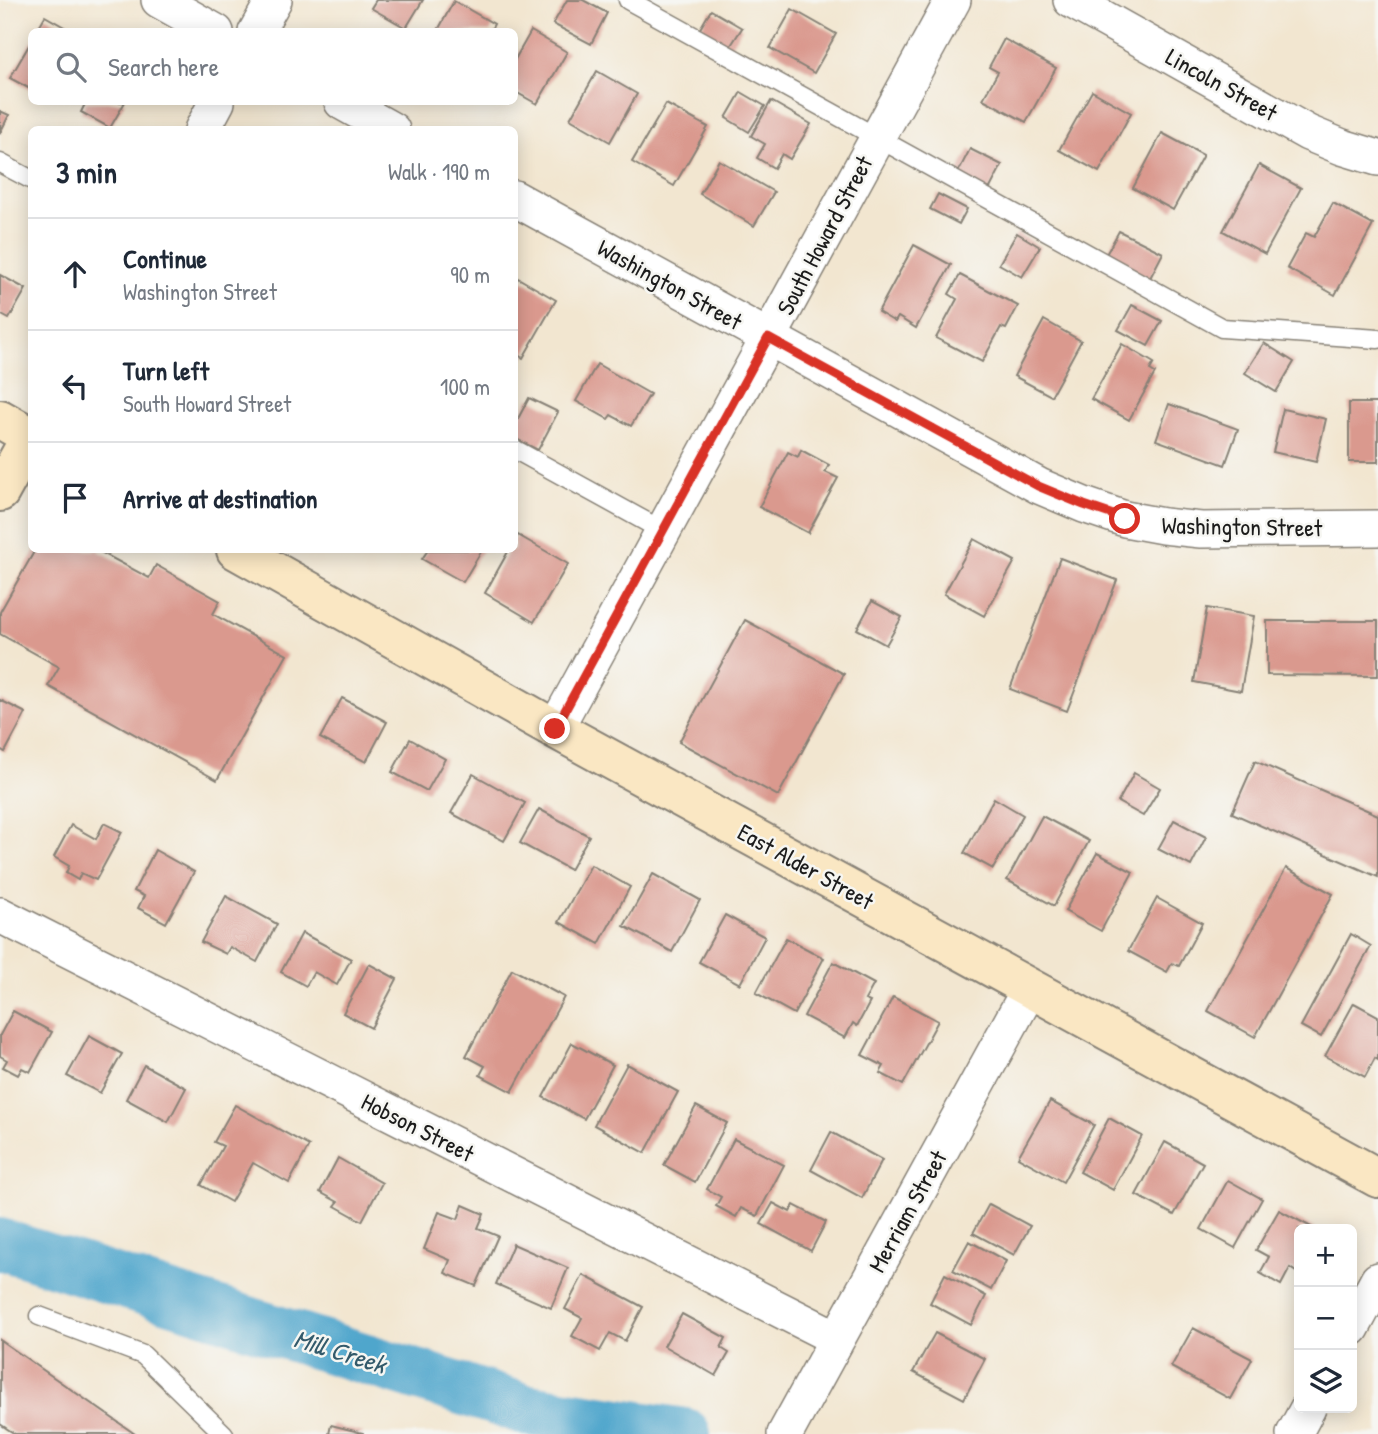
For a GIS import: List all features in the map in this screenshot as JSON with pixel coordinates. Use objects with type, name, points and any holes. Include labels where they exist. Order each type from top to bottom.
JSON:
[{"type":"main road","points":[[0,419],[28,434]]},
{"type":"main road","points":[[0,492],[28,441]]},
{"type":"main road","name":"East Alder Street","points":[[241,553],[555,729],[1378,1178]]},
{"type":"street","points":[[159,0],[209,28]]},
{"type":"street","points":[[258,28],[274,0]]},
{"type":"street","name":"South Howard Street","points":[[555,729],[953,0]]},
{"type":"street","name":"Lincoln Street","points":[[1071,0],[1308,133],[1378,158]]},
{"type":"street","points":[[204,126],[215,105]]},
{"type":"street","points":[[347,105],[385,126]]},
{"type":"street","name":"Washington Street","points":[[518,200],[1038,486],[1084,505],[1125,519],[1200,530],[1378,528]]},
{"type":"street","name":"Hobson Street","points":[[0,915],[836,1339]]},
{"type":"street","name":"Merriam Street","points":[[788,1428],[1030,988]]},
{"type":"street","points":[[1357,1319],[1378,1280]]},
{"type":"street","points":[[1294,1434],[1305,1413]]},
{"type":"lane","points":[[628,0],[1222,328],[1378,339]]},
{"type":"lane","points":[[0,163],[28,178]]},
{"type":"lane","points":[[518,451],[663,531]]},
{"type":"lane","points":[[39,1316],[143,1355],[224,1434]]},
{"type":"building","points":[[376,0],[423,0],[406,28],[371,8]]},
{"type":"building","points":[[567,0],[583,0],[607,13],[591,44],[553,24]]},
{"type":"building","points":[[454,1],[494,24],[492,28],[439,28]]},
{"type":"building","points":[[792,9],[836,34],[814,73],[770,48]]},
{"type":"building","points":[[711,10],[742,28],[728,50],[698,32]]},
{"type":"building","points":[[45,16],[66,28],[38,28]]},
{"type":"building","points":[[531,31],[567,52],[537,104],[518,93],[518,54]]},
{"type":"building","points":[[1004,39],[1056,68],[1026,122],[983,99],[998,72],[989,67]]},
{"type":"building","points":[[28,47],[28,88],[10,78]]},
{"type":"building","points":[[597,71],[637,94],[610,142],[570,119]]},
{"type":"building","points":[[1092,91],[1131,113],[1099,172],[1059,150]]},
{"type":"building","points":[[741,92],[765,106],[749,132],[726,118]]},
{"type":"building","points":[[771,101],[811,124],[790,159],[782,154],[774,168],[757,158],[765,144],[751,136]]},
{"type":"building","points":[[666,104],[708,127],[674,186],[632,162]]},
{"type":"building","points":[[84,105],[123,105],[111,126],[81,112]]},
{"type":"building","points":[[0,111],[9,115],[0,133]]},
{"type":"building","points":[[1162,133],[1203,155],[1173,210],[1133,188]]},
{"type":"building","points":[[970,149],[1002,165],[986,196],[954,180]]},
{"type":"building","points":[[719,160],[774,192],[754,226],[700,194]]},
{"type":"building","points":[[1259,165],[1301,188],[1265,254],[1223,231]]},
{"type":"building","points":[[938,194],[967,209],[959,224],[930,209]]},
{"type":"building","points":[[1333,203],[1373,225],[1335,295],[1287,268],[1306,233],[1314,237]]},
{"type":"building","points":[[1119,231],[1163,253],[1149,280],[1104,258]]},
{"type":"building","points":[[1017,233],[1040,247],[1022,277],[999,264]]},
{"type":"building","points":[[914,245],[951,265],[916,328],[898,317],[895,322],[878,312]]},
{"type":"building","points":[[0,275],[26,289],[9,319],[0,314]]},
{"type":"building","points":[[960,275],[1018,306],[1006,329],[1001,327],[982,362],[936,338],[957,299],[949,294]]},
{"type":"building","points":[[518,278],[556,300],[523,358],[518,355]]},
{"type":"building","points":[[1132,305],[1162,321],[1148,346],[1118,330]]},
{"type":"building","points":[[1044,320],[1081,341],[1051,396],[1014,376]]},
{"type":"building","points":[[1264,343],[1294,362],[1276,392],[1245,373]]},
{"type":"building","points":[[1122,344],[1154,363],[1150,370],[1155,373],[1129,420],[1091,399]]},
{"type":"building","points":[[597,364],[650,394],[631,426],[611,415],[608,419],[576,401]]},
{"type":"building","points":[[529,398],[558,412],[538,450],[518,440],[518,419]]},
{"type":"building","points":[[1349,403],[1378,403],[1378,462],[1349,462]]},
{"type":"building","points":[[1169,404],[1238,429],[1225,465],[1156,440]]},
{"type":"building","points":[[1283,409],[1326,419],[1316,462],[1273,452]]},
{"type":"building","points":[[801,450],[829,465],[825,472],[838,478],[808,533],[759,507],[788,452],[798,457]]},
{"type":"building","points":[[518,535],[568,564],[534,622],[485,593],[507,553],[518,553]]},
{"type":"building","points":[[974,539],[1015,561],[984,616],[944,594]]},
{"type":"building","points":[[33,553],[103,553],[149,578],[156,565],[220,601],[213,614],[287,655],[217,780],[48,686],[59,667],[0,634],[0,612]]},
{"type":"building","points":[[426,553],[480,553],[463,582],[422,559]]},
{"type":"building","points":[[1060,558],[1117,580],[1067,711],[1010,689]]},
{"type":"building","points":[[872,601],[902,617],[886,645],[857,629]]},
{"type":"building","points":[[1207,608],[1254,616],[1241,691],[1194,682]]},
{"type":"building","points":[[745,620],[844,674],[778,796],[679,742]]},
{"type":"building","points":[[1267,621],[1378,621],[1378,676],[1267,675]]},
{"type":"building","points":[[342,698],[387,722],[366,762],[320,738]]},
{"type":"building","points":[[0,700],[26,713],[5,752],[0,749]]},
{"type":"building","points":[[410,739],[445,759],[427,791],[392,772]]},
{"type":"building","points":[[1255,761],[1378,815],[1378,877],[1232,813]]},
{"type":"building","points":[[1134,773],[1160,788],[1143,816],[1118,802]]},
{"type":"building","points":[[473,774],[525,803],[504,841],[451,813]]},
{"type":"building","points":[[994,798],[1023,815],[993,869],[964,853]]},
{"type":"building","points":[[539,809],[589,836],[570,870],[520,843]]},
{"type":"building","points":[[1042,816],[1089,841],[1054,906],[1007,880]]},
{"type":"building","points":[[1174,820],[1206,837],[1191,866],[1158,849]]},
{"type":"building","points":[[104,823],[122,832],[96,880],[81,873],[78,880],[66,873],[69,866],[54,857],[71,825],[96,839]]},
{"type":"building","points":[[155,850],[194,872],[166,923],[138,908],[144,896],[134,891]]},
{"type":"building","points":[[1097,853],[1133,872],[1101,931],[1065,911]]},
{"type":"building","points":[[591,865],[630,887],[599,944],[559,922]]},
{"type":"building","points":[[1286,868],[1333,894],[1255,1037],[1208,1011]]},
{"type":"building","points":[[653,874],[700,900],[672,952],[624,926]]},
{"type":"building","points":[[226,896],[277,924],[257,962],[230,947],[226,954],[201,942]]},
{"type":"building","points":[[1157,898],[1202,923],[1179,966],[1172,963],[1167,972],[1128,951]]},
{"type":"building","points":[[725,915],[765,937],[740,984],[699,962]]},
{"type":"building","points":[[302,933],[351,959],[337,985],[314,972],[306,986],[281,972]]},
{"type":"building","points":[[1351,934],[1371,946],[1321,1037],[1301,1026]]},
{"type":"building","points":[[786,938],[824,958],[794,1014],[756,993]]},
{"type":"building","points":[[833,962],[874,984],[865,1000],[870,1002],[857,1026],[853,1023],[845,1038],[804,1016]]},
{"type":"building","points":[[369,964],[397,979],[371,1028],[343,1013]]},
{"type":"building","points":[[512,969],[564,997],[512,1092],[480,1075],[485,1066],[466,1056]]},
{"type":"building","points":[[893,997],[938,1021],[903,1085],[880,1073],[884,1066],[862,1055]]},
{"type":"building","points":[[1354,1003],[1378,1016],[1378,1060],[1375,1058],[1365,1077],[1325,1056]]},
{"type":"building","points":[[13,1011],[52,1032],[30,1072],[22,1068],[18,1075],[3,1067],[7,1060],[0,1056],[0,1035]]},
{"type":"building","points":[[89,1036],[122,1054],[100,1093],[67,1076]]},
{"type":"building","points":[[572,1043],[613,1065],[584,1119],[543,1097]]},
{"type":"building","points":[[627,1064],[678,1092],[645,1153],[594,1125]]},
{"type":"building","points":[[144,1065],[186,1088],[168,1122],[126,1099]]},
{"type":"building","points":[[1050,1101],[1094,1125],[1063,1182],[1018,1157]]},
{"type":"building","points":[[235,1105],[309,1146],[289,1183],[253,1163],[231,1202],[201,1185],[223,1146],[214,1142]]},
{"type":"building","points":[[696,1106],[727,1123],[695,1182],[664,1165]]},
{"type":"building","points":[[1109,1118],[1142,1136],[1113,1190],[1080,1172]]},
{"type":"building","points":[[831,1132],[882,1160],[862,1198],[811,1170]]},
{"type":"building","points":[[734,1139],[784,1165],[757,1216],[741,1208],[736,1217],[716,1206],[721,1197],[707,1189]]},
{"type":"building","points":[[1165,1142],[1203,1163],[1174,1215],[1136,1195]]},
{"type":"building","points":[[338,1158],[382,1183],[362,1221],[335,1206],[338,1202],[320,1192]]},
{"type":"building","points":[[1228,1180],[1262,1199],[1235,1248],[1201,1229]]},
{"type":"building","points":[[773,1203],[790,1212],[794,1205],[826,1222],[811,1251],[761,1224]]},
{"type":"building","points":[[989,1204],[1030,1226],[1014,1255],[973,1233]]},
{"type":"building","points":[[463,1205],[484,1214],[478,1228],[498,1236],[476,1286],[445,1273],[450,1260],[424,1249],[439,1212],[458,1219]]},
{"type":"building","points":[[1279,1210],[1306,1224],[1294,1224],[1294,1271],[1290,1268],[1281,1285],[1260,1273],[1269,1257],[1256,1250]]},
{"type":"building","points":[[969,1241],[1006,1261],[991,1290],[953,1270]]},
{"type":"building","points":[[513,1244],[568,1268],[551,1308],[496,1284]]},
{"type":"building","points":[[945,1274],[986,1296],[971,1325],[930,1303]]},
{"type":"building","points":[[583,1275],[643,1307],[625,1341],[610,1333],[600,1351],[572,1336],[582,1318],[565,1309]]},
{"type":"building","points":[[682,1314],[726,1338],[721,1348],[729,1353],[716,1376],[664,1346]]},
{"type":"building","points":[[1193,1328],[1252,1359],[1230,1399],[1171,1367]]},
{"type":"building","points":[[935,1333],[985,1359],[964,1399],[913,1372]]},
{"type":"building","points":[[0,1340],[135,1434],[15,1434],[0,1424]]},
{"type":"building","points":[[331,1425],[363,1433],[363,1434],[329,1434]]},
{"type":"waterway","name":"Mill Creek","points":[[0,1244],[528,1410],[685,1434]]},
{"type":"route","points":[[555,729],[768,338],[1038,486],[1125,519]]}]
